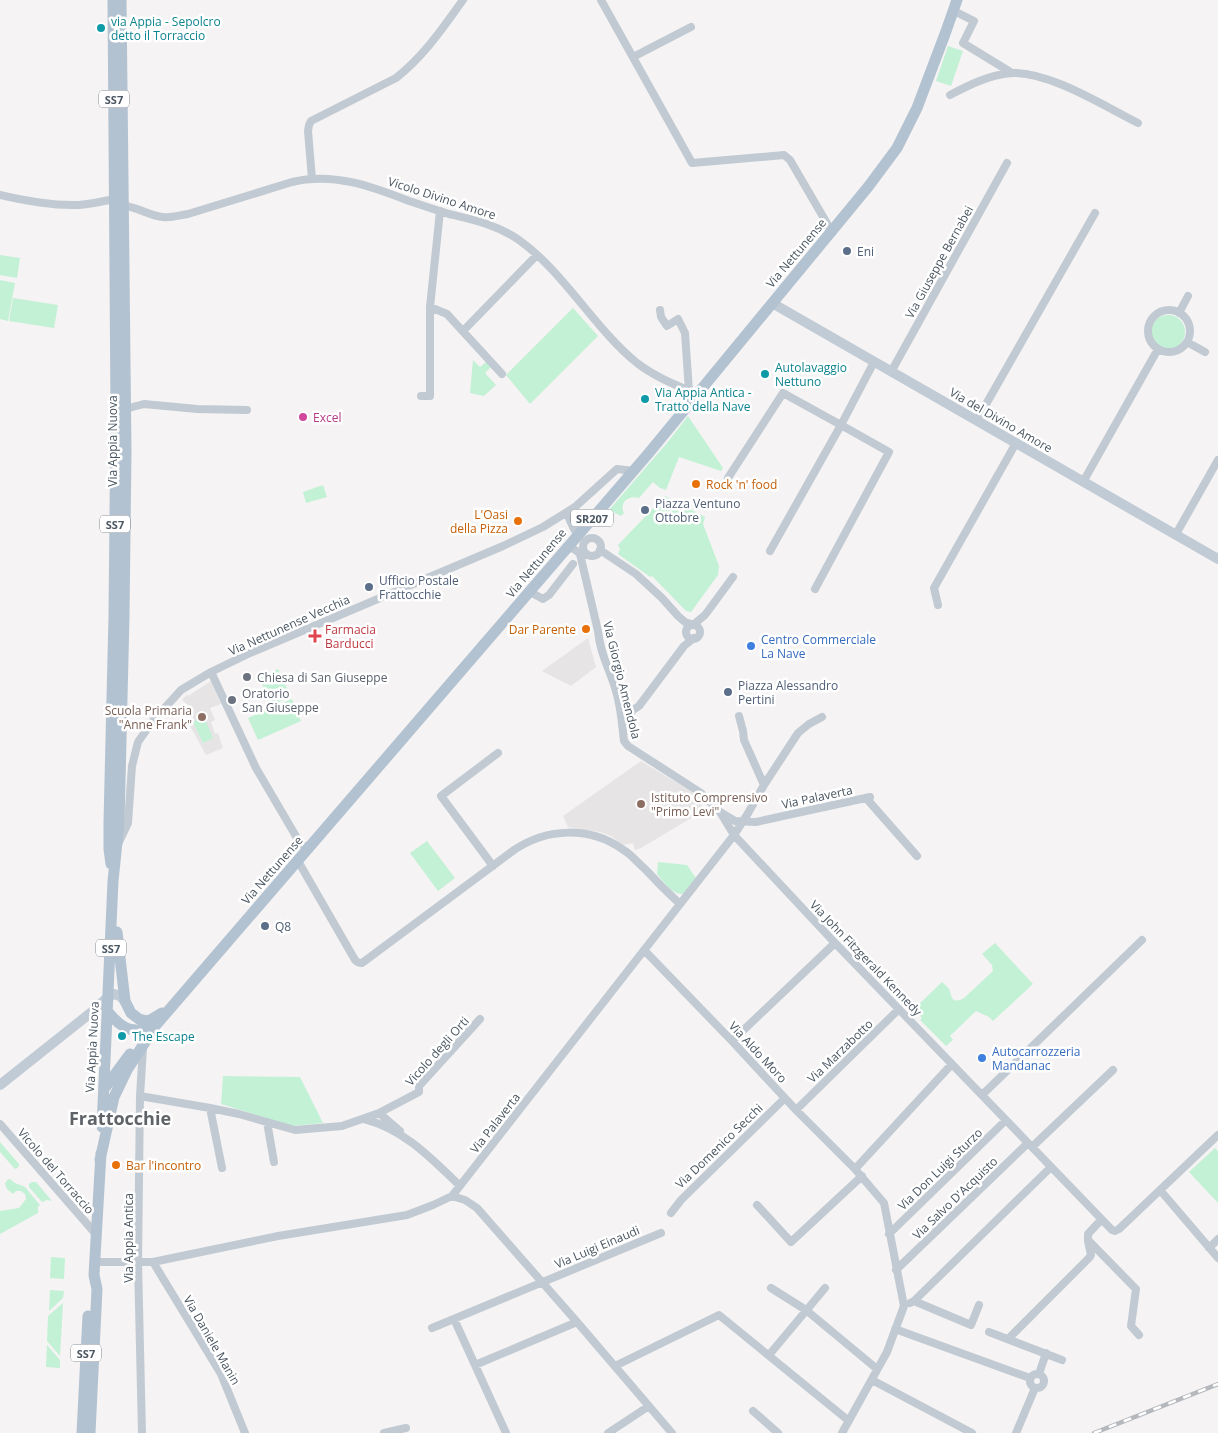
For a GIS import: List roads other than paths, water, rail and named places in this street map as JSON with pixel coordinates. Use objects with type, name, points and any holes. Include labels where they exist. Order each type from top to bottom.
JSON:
[{"type":"main road","name":"Via Appia Nuova","points":[[113,0],[116,411],[109,849],[113,881]]},
{"type":"main road","name":"Via Appia Nuova","points":[[90,1433],[97,1289],[94,1275],[113,881],[119,823],[124,616],[125,408],[121,0]]},
{"type":"main road","name":"Via Nettunense","points":[[143,1043],[156,1025],[634,471],[693,393],[772,303],[868,187],[897,148],[917,108],[955,5]]},
{"type":"main road","name":"Via del Divino Amore","points":[[772,303],[1218,559]]},
{"type":"main road","points":[[112,900],[118,933],[125,1001],[130,1013],[146,1021],[176,1003]]},
{"type":"main road","points":[[0,1085],[108,997],[114,994],[120,996],[125,1001]]},
{"type":"main road","points":[[93,1011],[103,1010],[108,1012],[115,1021],[131,1030],[142,1031],[156,1025]]},
{"type":"main road","points":[[104,1088],[124,1060],[143,1043]]},
{"type":"main road","points":[[100,1160],[114,1097],[143,1043]]},
{"type":"main road","name":"Via Appia Nuova","points":[[82,1433],[89,1288],[94,1275]]},
{"type":"street","points":[[312,179],[308,131],[311,122],[396,78],[433,41],[463,0]]},
{"type":"street","points":[[601,0],[692,162],[784,155],[790,160],[832,232]]},
{"type":"street","points":[[955,5],[974,21],[963,43],[1012,73]]},
{"type":"street","points":[[633,57],[691,27]]},
{"type":"street","points":[[950,95],[979,81],[1012,73],[1035,76],[1057,83],[1138,123]]},
{"type":"street","name":"Via Giuseppe Bernabei","points":[[891,372],[1007,163]]},
{"type":"street","name":"Vicolo Divino Amore","points":[[124,206],[160,217],[170,217],[188,214],[292,182],[312,179],[346,180],[440,211],[478,221],[502,229],[537,255],[617,344],[636,362],[654,374],[693,393]]},
{"type":"street","points":[[0,195],[69,205],[115,199]]},
{"type":"street","points":[[421,396],[430,396],[430,307],[440,211]]},
{"type":"street","points":[[977,420],[1094,213]]},
{"type":"street","points":[[463,331],[537,255]]},
{"type":"street","points":[[1179,313],[1188,296]]},
{"type":"street","points":[[430,307],[447,314],[502,374]]},
{"type":"street","points":[[660,310],[661,317],[667,326],[678,319],[685,333],[693,393]]},
{"type":"street","points":[[1165,310],[1179,313],[1188,323],[1189,336],[1187,342],[1182,347],[1170,352],[1164,352],[1152,344],[1149,338],[1149,324],[1158,313],[1165,310]]},
{"type":"street","points":[[1187,342],[1206,352]]},
{"type":"street","points":[[1083,482],[1158,349]]},
{"type":"street","points":[[770,552],[874,362]]},
{"type":"street","points":[[728,478],[783,393],[889,452],[815,589]]},
{"type":"street","points":[[125,408],[144,404],[197,409],[247,410]]},
{"type":"street","points":[[938,605],[934,588],[1016,443]]},
{"type":"street","points":[[1176,534],[1218,460]]},
{"type":"street","name":"Via Nettunense Vecchia","points":[[118,846],[128,823],[132,766],[138,742],[158,715],[181,690],[211,672],[250,653],[503,546],[575,507],[617,469],[634,471]]},
{"type":"street","points":[[566,512],[573,529],[581,531],[597,540],[600,550]]},
{"type":"street","points":[[597,540],[592,538],[586,540],[583,546],[584,551],[588,555],[594,556],[600,550]]},
{"type":"street","name":"Via Giorgio Amendola","points":[[565,549],[575,549],[580,554],[599,641],[616,689],[624,741],[628,746],[702,793],[720,812],[734,835]]},
{"type":"street","points":[[600,550],[636,574],[662,598],[692,632]]},
{"type":"street","points":[[530,592],[543,599],[546,598],[573,564]]},
{"type":"street","points":[[622,724],[633,710],[639,706],[733,577]]},
{"type":"street","points":[[211,672],[256,768],[297,838],[307,850]]},
{"type":"street","points":[[739,716],[744,731],[744,740],[764,785]]},
{"type":"street","name":"Via Palaverta","points":[[95,1262],[153,1262],[278,1236],[407,1215],[452,1196],[734,835],[764,785],[801,730],[822,718]]},
{"type":"street","points":[[493,866],[441,796],[498,753]]},
{"type":"street","name":"Via Palaverta","points":[[743,822],[756,822],[868,798],[917,856]]},
{"type":"street","name":"Via Giorgio Amendola","points":[[720,812],[735,821],[743,822]]},
{"type":"street","points":[[298,861],[343,940],[360,964],[523,844],[548,834],[577,832],[596,836],[611,842],[628,854],[680,904]]},
{"type":"street","name":"Via John Fitzgerald Kennedy","points":[[734,835],[834,943],[1112,1230],[1116,1231],[1216,1139]]},
{"type":"street","points":[[982,1095],[1142,940]]},
{"type":"street","points":[[732,1041],[834,943]]},
{"type":"street","name":"Via Aldo Moro","points":[[644,950],[796,1110],[862,1176],[884,1203],[904,1306]]},
{"type":"street","name":"Via Marzabotto","points":[[796,1110],[899,1009]]},
{"type":"street","name":"Vicolo degli Orti","points":[[140,1096],[240,1114],[295,1130],[342,1126],[379,1113],[419,1092],[419,1086],[480,1019]]},
{"type":"street","name":"Via Appia Antica","points":[[142,1433],[138,1262],[140,1096],[143,1043]]},
{"type":"street","points":[[855,1169],[952,1064]]},
{"type":"street","points":[[1030,1145],[1113,1070]]},
{"type":"street","name":"Via Domenico Secchi","points":[[671,1213],[688,1193],[785,1098]]},
{"type":"street","points":[[210,1108],[222,1168]]},
{"type":"street","points":[[379,1113],[404,1136]]},
{"type":"street","points":[[363,1119],[377,1122],[404,1136],[427,1154],[460,1186]]},
{"type":"street","name":"Via Don Luigi Sturzo","points":[[889,1234],[1006,1120]]},
{"type":"street","points":[[267,1122],[274,1162]]},
{"type":"street","name":"Vicolo del Torraccio","points":[[0,1124],[96,1233]]},
{"type":"street","name":"Via Salvo D'Acquisto","points":[[896,1270],[1030,1145]]},
{"type":"street","points":[[842,1433],[887,1352],[904,1306],[914,1301],[1051,1167]]},
{"type":"street","points":[[757,1206],[791,1242],[862,1176]]},
{"type":"street","points":[[1160,1190],[1218,1258]]},
{"type":"street","points":[[452,1196],[466,1200],[477,1208],[672,1433]]},
{"type":"street","points":[[1008,1339],[1089,1258],[1091,1255],[1088,1234],[1101,1220]]},
{"type":"street","name":"Via Luigi Einaudi","points":[[432,1328],[661,1232]]},
{"type":"street","points":[[1209,1248],[1218,1239]]},
{"type":"street","points":[[1088,1240],[1136,1289],[1131,1326],[1139,1336]]},
{"type":"street","name":"Via Daniele Manin","points":[[153,1262],[221,1374],[245,1433]]},
{"type":"street","points":[[771,1288],[806,1310],[877,1370]]},
{"type":"street","points":[[768,1356],[825,1288]]},
{"type":"street","points":[[914,1301],[971,1325],[979,1305]]},
{"type":"street","points":[[615,1366],[719,1315],[848,1421]]},
{"type":"street","points":[[454,1319],[506,1433]]},
{"type":"street","points":[[475,1365],[577,1322]]},
{"type":"street","points":[[895,1329],[1030,1378]]},
{"type":"street","points":[[990,1332],[1062,1360]]},
{"type":"street","points":[[1039,1374],[1046,1354]]},
{"type":"street","points":[[1030,1378],[1034,1374],[1039,1374]]},
{"type":"street","points":[[1030,1378],[1031,1385],[1035,1388],[1042,1388],[1044,1379],[1039,1374]]},
{"type":"street","points":[[872,1380],[972,1433]]},
{"type":"street","points":[[1016,1433],[1035,1388]]},
{"type":"street","points":[[608,1433],[649,1406]]},
{"type":"street","points":[[752,1411],[778,1433]]},
{"type":"street","points":[[384,1433],[406,1428]]},
{"type":"railway","points":[[1094,1433],[1218,1384]]},
{"type":"place","name":"via Appia - Sepolcro detto il Torraccio","points":[[101,28]]},
{"type":"place","name":"Eni","points":[[847,251]]},
{"type":"place","name":"Autolavaggio Nettuno","points":[[765,374]]},
{"type":"place","name":"Via Appia Antica - Tratto della Nave","points":[[645,399]]},
{"type":"place","name":"Excel","points":[[303,417]]},
{"type":"place","name":"Rock 'n' food","points":[[696,484]]},
{"type":"place","name":"Piazza Ventuno Ottobre","points":[[645,510]]},
{"type":"place","name":"L'Oasi della Pizza","points":[[518,521]]},
{"type":"place","name":"Ufficio Postale Frattocchie","points":[[369,587]]},
{"type":"place","name":"Dar Parente","points":[[586,629]]},
{"type":"place","name":"Farmacia Barducci","points":[[315,636]]},
{"type":"place","name":"Centro Commerciale La Nave","points":[[751,646]]},
{"type":"place","name":"Chiesa di San Giuseppe","points":[[247,677]]},
{"type":"place","name":"Piazza Alessandro Pertini","points":[[728,692]]},
{"type":"place","name":"Oratorio San Giuseppe","points":[[232,700]]},
{"type":"place","name":"Scuola Primaria \"Anne Frank\"","points":[[202,717]]},
{"type":"place","name":"Istituto Comprensivo \"Primo Levi\"","points":[[641,804]]},
{"type":"place","name":"Q8","points":[[265,926]]},
{"type":"place","name":"The Escape","points":[[122,1036]]},
{"type":"place","name":"Autocarrozzeria Mandanac","points":[[982,1058]]},
{"type":"place","name":"Bar l'incontro","points":[[116,1165]]},
{"type":"district","name":"Frattocchie","points":[[120,1118]]}]
